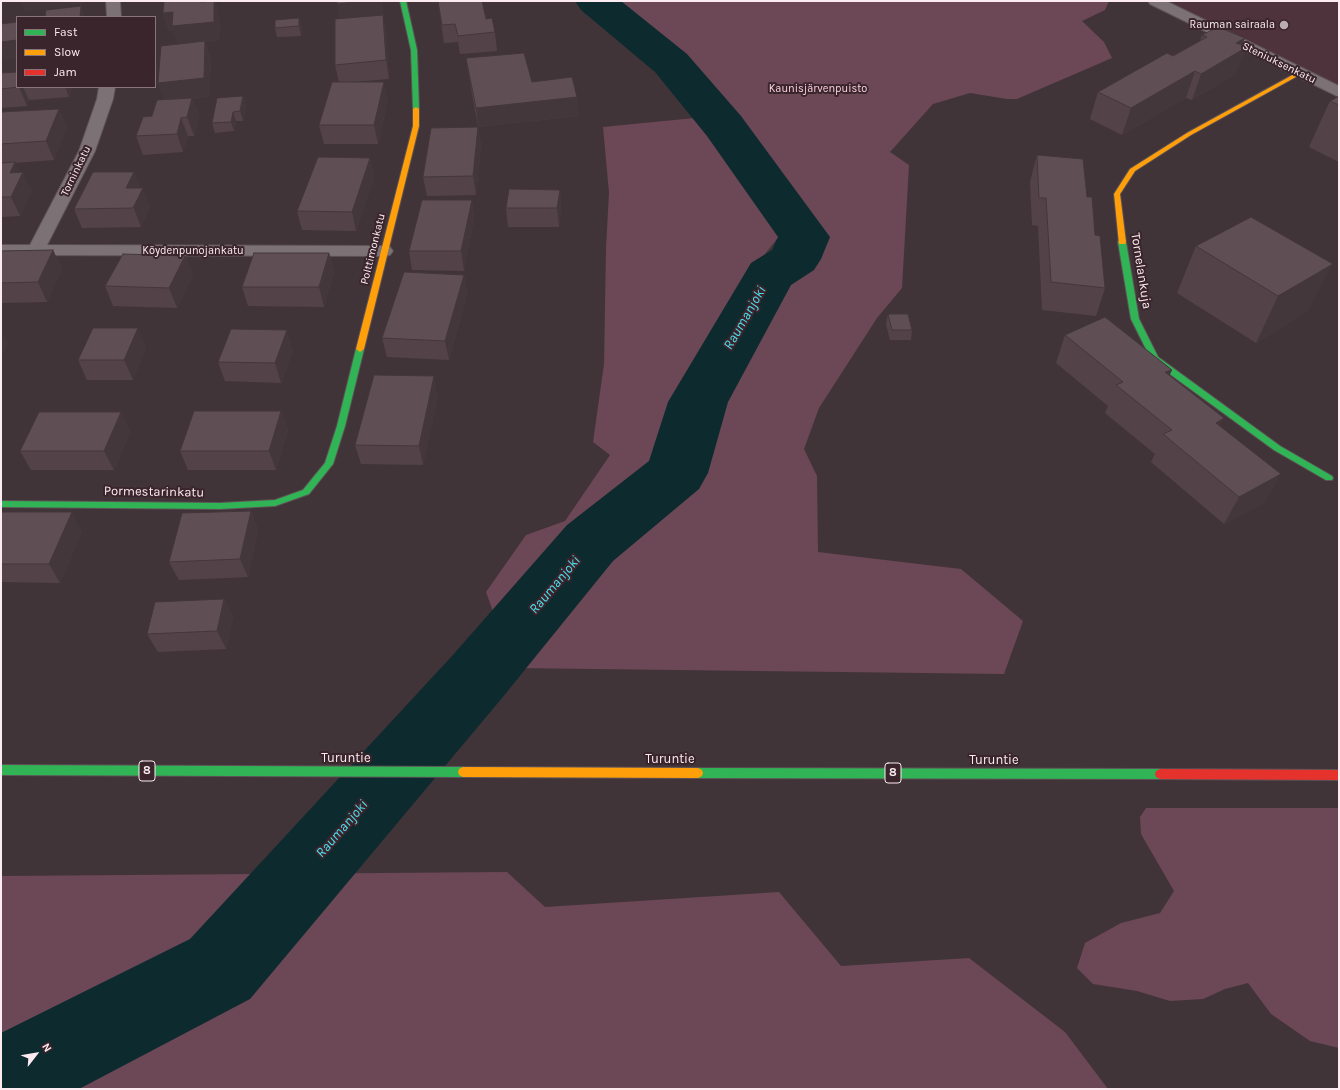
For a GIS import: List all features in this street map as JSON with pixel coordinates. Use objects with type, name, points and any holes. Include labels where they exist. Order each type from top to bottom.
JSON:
[{"type":"main road","name":"Polttimonkatu","points":[[306,492],[328,464],[341,426],[416,126],[414,50],[403,1]]},
{"type":"main road","name":"Tornelankuja","points":[[1300,73],[1189,134],[1132,170],[1117,194],[1124,256],[1135,319],[1154,359],[1277,448],[1330,478]]},
{"type":"main road","name":"Pormestarinkatu","points":[[1,504],[220,506],[275,503],[306,492]]},
{"type":"main road","name":"Turuntie","points":[[1,770],[1339,775]]},
{"type":"street","points":[[113,1],[114,16]]},
{"type":"street","name":"Steniuksenkatu","points":[[1155,1],[1339,92]]},
{"type":"street","name":"Torninkatu","points":[[35,251],[87,151],[105,99],[107,88]]},
{"type":"street","name":"Köydenpunojankatu","points":[[1,250],[384,251]]},
{"type":"shaded area","name":"Rauman sairaala","points":[[1164,1],[1339,1],[1339,88]]},
{"type":"green space","name":"Kaunisjärvenpuisto","points":[[605,1],[1109,1],[1105,10],[1082,21],[1104,42],[1112,58],[1017,99],[1007,99],[970,93],[933,104],[890,152],[909,165],[902,288],[877,318],[819,408],[804,449],[817,476],[818,552],[961,569],[1023,621],[1004,674],[512,668],[560,610],[631,518],[694,476],[709,401],[768,324],[771,289],[813,268],[821,248],[793,200],[697,81]]},
{"type":"green space","points":[[705,117],[747,169],[785,229],[749,274],[695,368],[656,469],[572,539],[496,620],[486,592],[526,535],[565,521],[610,455],[593,442],[604,364],[606,248],[609,193],[603,127]]},
{"type":"green space","points":[[1146,808],[1339,808],[1339,1048],[1310,1041],[1271,1014],[1248,983],[1225,989],[1203,999],[1170,1001],[1137,991],[1093,984],[1077,968],[1085,943],[1121,923],[1160,913],[1174,891],[1141,834],[1140,817]]},
{"type":"green space","points":[[507,872],[545,907],[779,892],[841,966],[969,958],[1065,1032],[1108,1089],[1,1089],[1,876]]},
{"type":"building","points":[[164,1],[214,1],[214,22],[172,26],[173,12],[163,13]]},
{"type":"building","points":[[337,1],[363,1],[337,4]]},
{"type":"building","points":[[438,1],[482,1],[486,19],[492,18],[495,32],[458,36],[455,24],[442,25]]},
{"type":"building","points":[[81,6],[80,16],[45,16],[46,10]]},
{"type":"building","points":[[383,15],[386,60],[335,65],[335,19]]},
{"type":"building","points":[[299,18],[299,26],[275,28],[275,20]]},
{"type":"building","points":[[16,22],[16,40],[1,42],[1,24]]},
{"type":"building","points":[[1218,27],[1245,38],[1236,43],[1247,47],[1201,74],[1195,71],[1131,108],[1098,92],[1167,53],[1173,56],[1207,37],[1202,35]]},
{"type":"building","points":[[205,41],[204,78],[158,83],[161,46]]},
{"type":"building","points":[[524,53],[532,82],[572,77],[577,97],[476,108],[466,58]]},
{"type":"building","points":[[16,72],[16,87],[1,89],[1,73]]},
{"type":"building","points":[[332,82],[384,82],[374,125],[319,125]]},
{"type":"building","points":[[243,96],[240,111],[233,112],[231,122],[212,123],[217,98]]},
{"type":"building","points":[[1339,96],[1339,105],[1330,101]]},
{"type":"building","points":[[192,98],[187,117],[181,118],[177,134],[136,136],[143,117],[152,116],[157,100]]},
{"type":"building","points":[[59,109],[46,141],[1,144],[1,112]]},
{"type":"building","points":[[478,127],[473,176],[423,177],[431,128]]},
{"type":"building","points":[[1037,155],[1083,159],[1087,197],[1092,197],[1095,235],[1100,236],[1105,288],[1051,282],[1046,198],[1039,198]]},
{"type":"building","points":[[318,157],[370,158],[352,212],[297,211]]},
{"type":"building","points":[[15,162],[10,173],[23,172],[11,197],[1,197],[1,163]]},
{"type":"building","points":[[93,172],[134,172],[126,188],[143,188],[133,208],[74,209]]},
{"type":"building","points":[[509,189],[560,190],[557,208],[506,208]]},
{"type":"building","points":[[422,200],[472,200],[461,251],[409,251]]},
{"type":"building","points":[[1251,217],[1333,264],[1278,296],[1196,246]]},
{"type":"building","points":[[53,250],[38,282],[1,283],[1,251]]},
{"type":"building","points":[[254,253],[329,253],[319,287],[242,287]]},
{"type":"building","points":[[123,254],[185,256],[169,288],[105,286]]},
{"type":"building","points":[[404,272],[464,275],[445,341],[382,338]]},
{"type":"building","points":[[888,314],[908,314],[912,330],[892,330]]},
{"type":"building","points":[[1105,317],[1172,370],[1165,372],[1224,418],[1216,423],[1281,474],[1239,497],[1163,434],[1172,430],[1116,385],[1123,382],[1065,335]]},
{"type":"building","points":[[93,328],[138,328],[124,360],[78,360]]},
{"type":"building","points":[[231,329],[287,330],[275,363],[218,362]]},
{"type":"building","points":[[374,375],[434,376],[419,446],[355,445]]},
{"type":"building","points":[[194,411],[281,411],[269,451],[180,451]]},
{"type":"building","points":[[39,412],[121,412],[104,451],[20,451]]},
{"type":"building","points":[[251,511],[240,559],[169,562],[182,513]]},
{"type":"building","points":[[1,512],[72,512],[49,564],[1,564]]},
{"type":"building","points":[[224,599],[217,631],[147,634],[155,602]]},
{"type":"waterway","name":"Raumanjoki","points":[[1,1081],[220,969],[477,677],[590,543],[677,473],[698,402],[770,275],[795,259],[804,237],[724,126],[671,63],[596,1]]},
{"type":"traffic: fast","points":[[403,1],[414,50],[416,109]]},
{"type":"traffic: fast","points":[[1122,242],[1135,319],[1155,359],[1277,448],[1329,478]]},
{"type":"traffic: fast","points":[[1,504],[220,506],[275,503],[306,492],[329,464],[341,426],[360,349]]},
{"type":"traffic: fast","points":[[1,770],[463,772]]},
{"type":"traffic: fast","points":[[698,773],[1160,774]]},
{"type":"traffic: slow","points":[[1122,242],[1117,194],[1132,170],[1189,134],[1300,73]]},
{"type":"traffic: slow","points":[[360,349],[416,126],[416,109]]},
{"type":"traffic: slow","points":[[463,772],[698,773]]},
{"type":"traffic: jam","points":[[1160,774],[1339,775]]},
{"type":"place","name":"Rauman sairaala","points":[[1284,25]]}]
